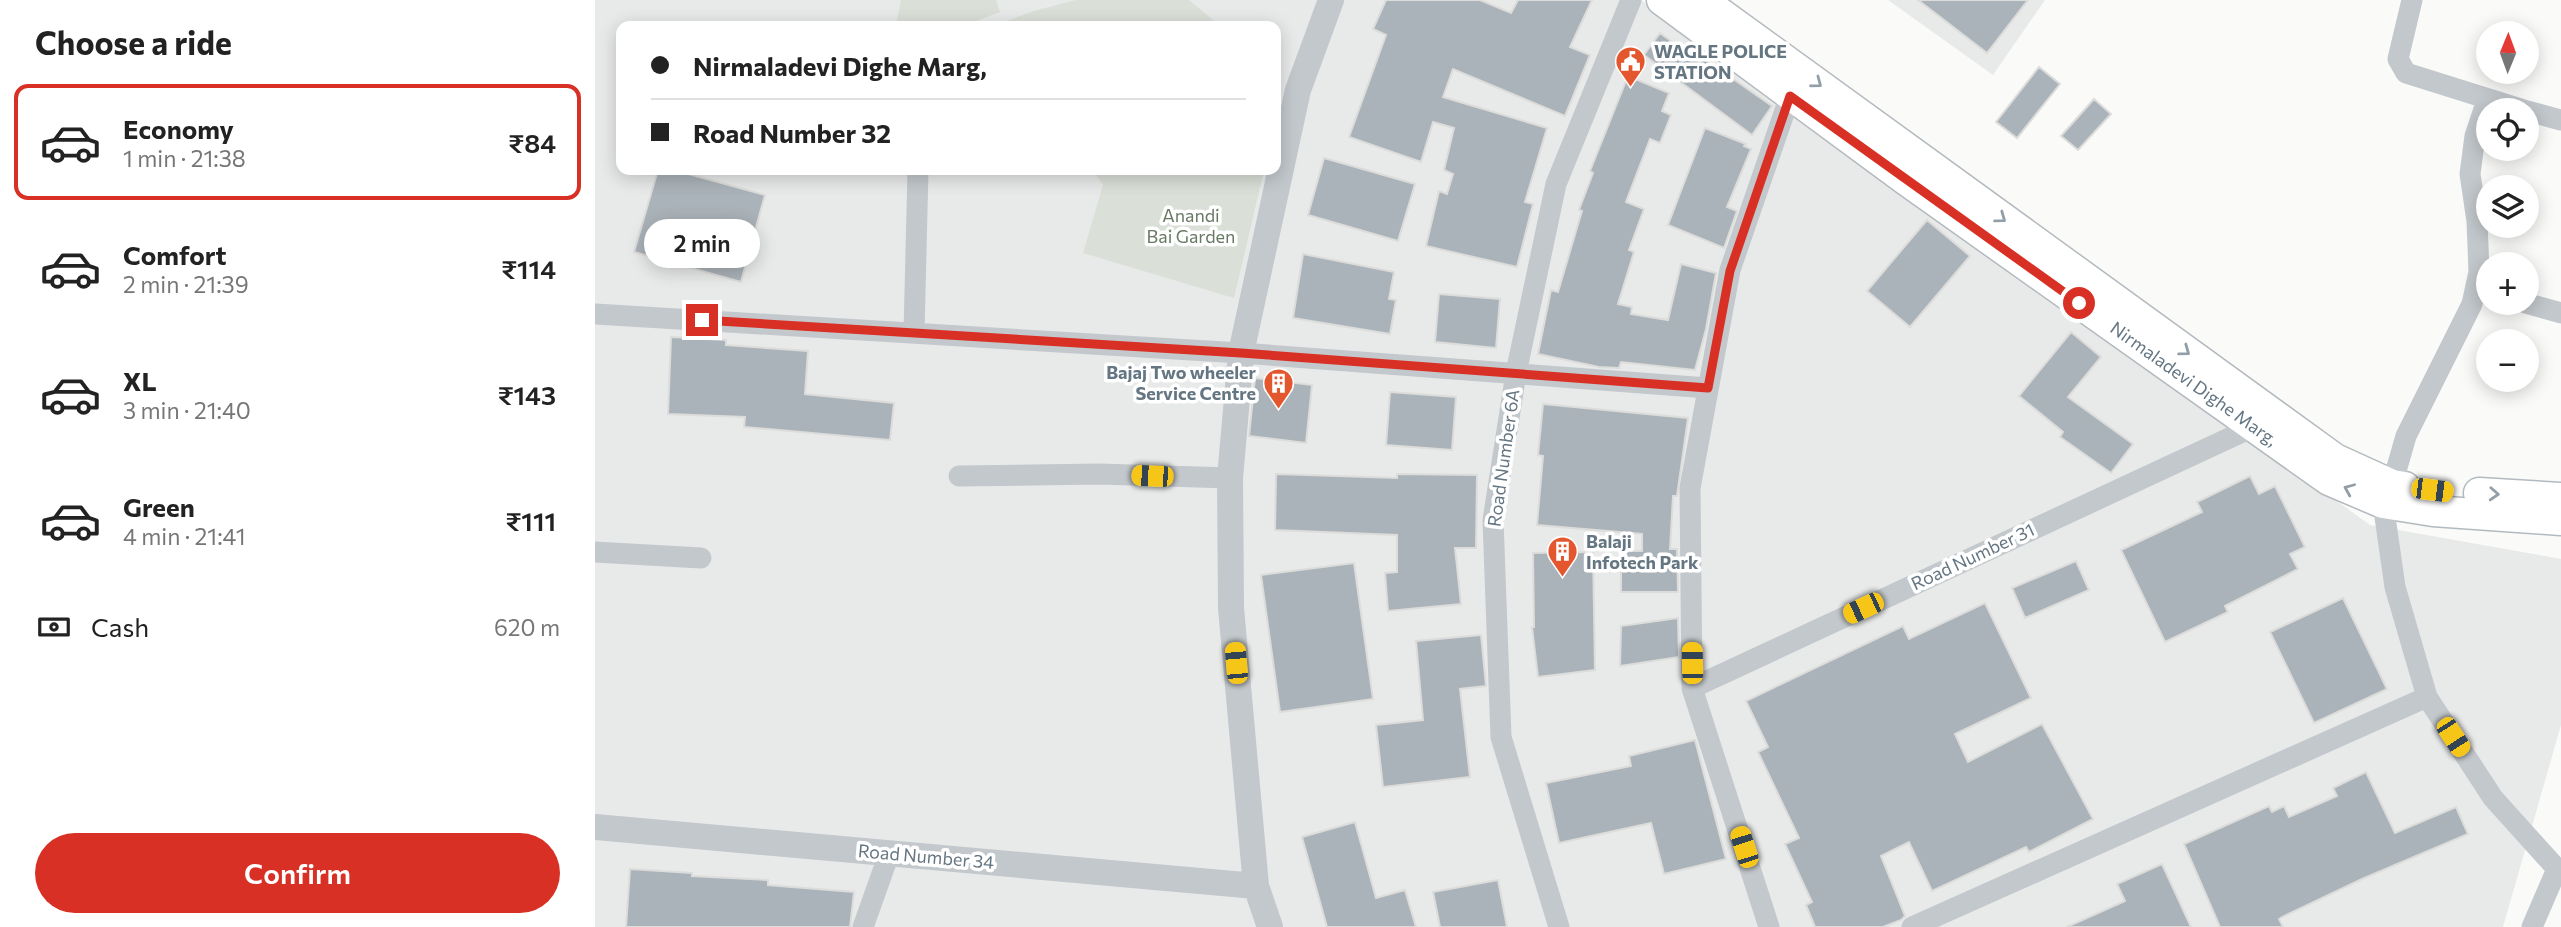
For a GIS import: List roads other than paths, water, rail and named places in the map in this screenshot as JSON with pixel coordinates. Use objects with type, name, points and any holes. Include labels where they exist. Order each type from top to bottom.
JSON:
[{"type":"main road","name":"Nirmaladevi Dighe Marg,","points":[[1662,0],[1790,96],[2329,481],[2388,494],[2433,510],[2561,520]]},
{"type":"main road","name":"Nirmaladevi Dighe Marg,","points":[[1702,0],[2335,460],[2388,494],[2452,492],[2561,498]]},
{"type":"street","points":[[1281,168],[1298,90],[1331,0]]},
{"type":"street","name":"Road Number 6A","points":[[1559,927],[1501,737],[1493,520],[1516,373],[1556,184],[1631,0]]},
{"type":"street","points":[[2412,0],[2398,59],[2401,66],[2406,73],[2481,98]]},
{"type":"street","points":[[1769,927],[1692,688],[1690,488],[1730,271],[1790,96]]},
{"type":"street","points":[[2539,113],[2560,116]]},
{"type":"street","points":[[2476,133],[2470,174],[2477,220],[2478,252]]},
{"type":"street","points":[[913,333],[918,175]]},
{"type":"street","points":[[1270,927],[1256,886],[1231,608],[1230,478],[1241,353],[1280,175]]},
{"type":"street","points":[[2476,298],[2406,436],[2388,494],[2395,587],[2427,697],[2493,798],[2559,864],[2532,927]]},
{"type":"street","points":[[2539,307],[2561,313]]},
{"type":"street","points":[[595,314],[1241,353],[1708,388]]},
{"type":"street","name":"Road Number 31","points":[[1692,688],[2253,427]]},
{"type":"street","points":[[959,476],[1099,474],[1230,478]]},
{"type":"street","points":[[595,552],[701,558]]},
{"type":"street","points":[[1912,927],[2427,697]]},
{"type":"street","name":"Road Number 34","points":[[595,827],[1256,886]]},
{"type":"street","points":[[863,927],[890,853]]},
{"type":"place","name":"WAGLE POLICE STATION","points":[[1631,89]]},
{"type":"place","name":"Bajaj Two wheeler Service Centre","points":[[1279,410]]},
{"type":"place","name":"Balaji Infotech Park","points":[[1563,579]]},
{"type":"park label","name":"Anandi Bai Garden","points":[[1191,226]]}]
